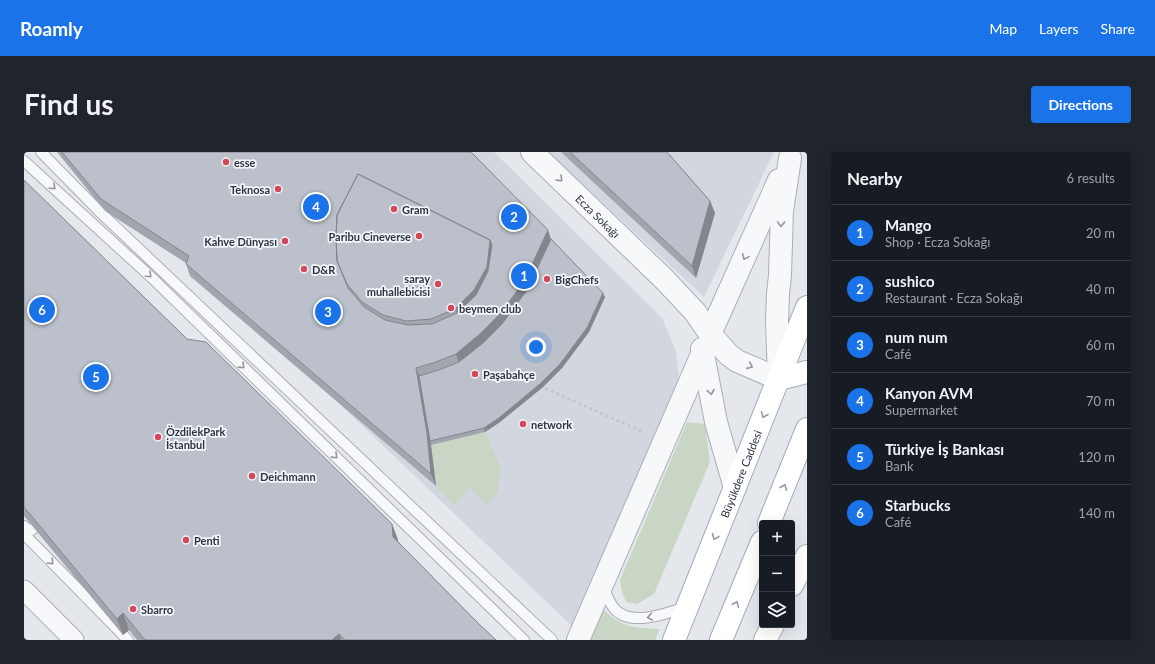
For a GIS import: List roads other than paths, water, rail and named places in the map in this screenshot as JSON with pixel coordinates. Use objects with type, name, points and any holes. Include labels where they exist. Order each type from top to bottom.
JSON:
[{"type":"main road","name":"Büyükdere Caddesi","points":[[674,640],[807,307]]},
{"type":"main road","points":[[779,379],[807,372]]},
{"type":"main road","points":[[770,520],[807,429]]},
{"type":"main road","points":[[721,640],[759,549]]},
{"type":"main road","points":[[795,579],[807,556]]},
{"type":"main road","points":[[765,640],[771,628]]},
{"type":"street","name":"Ecza Sokağı","points":[[532,152],[696,312],[707,343]]},
{"type":"street","points":[[578,640],[773,192],[791,155]]},
{"type":"street","points":[[707,343],[737,361],[779,379],[777,321],[782,211],[791,155]]},
{"type":"street","points":[[707,343],[716,422],[735,488]]},
{"type":"street","points":[[24,590],[74,640]]},
{"type":"lane","points":[[41,152],[102,212],[552,640]]},
{"type":"lane","points":[[24,161],[151,277],[524,640]]},
{"type":"lane","points":[[24,534],[128,640]]},
{"type":"lane","points":[[602,584],[613,607],[623,615],[641,619],[666,614],[688,607]]},
{"type":"place","name":"esse","points":[[226,162]]},
{"type":"place","name":"Teknosa","points":[[278,189]]},
{"type":"place","name":"Kanyon AVM","points":[[316,207]]},
{"type":"place","name":"Gram","points":[[394,209]]},
{"type":"place","name":"sushico","points":[[514,217]]},
{"type":"place","name":"Paribu Cineverse","points":[[419,236]]},
{"type":"place","name":"Kahve Dünyası","points":[[285,241]]},
{"type":"place","name":"D&R","points":[[304,269]]},
{"type":"place","name":"Mango","points":[[524,276]]},
{"type":"place","name":"BigChefs","points":[[547,279]]},
{"type":"place","name":"saray muhallebicisi","points":[[438,284]]},
{"type":"place","name":"beymen club","points":[[451,308]]},
{"type":"place","name":"Starbucks","points":[[42,310]]},
{"type":"place","name":"num num","points":[[328,312]]},
{"type":"place","name":"Paşabahçe","points":[[475,374]]},
{"type":"place","name":"Türkiye İş Bankası","points":[[96,377]]},
{"type":"place","name":"network","points":[[523,424]]},
{"type":"place","name":"ÖzdilekPark İstanbul","points":[[158,437]]},
{"type":"place","name":"Deichmann","points":[[252,476]]},
{"type":"place","name":"Penti","points":[[186,540]]},
{"type":"place","name":"Sbarro","points":[[133,609]]}]
